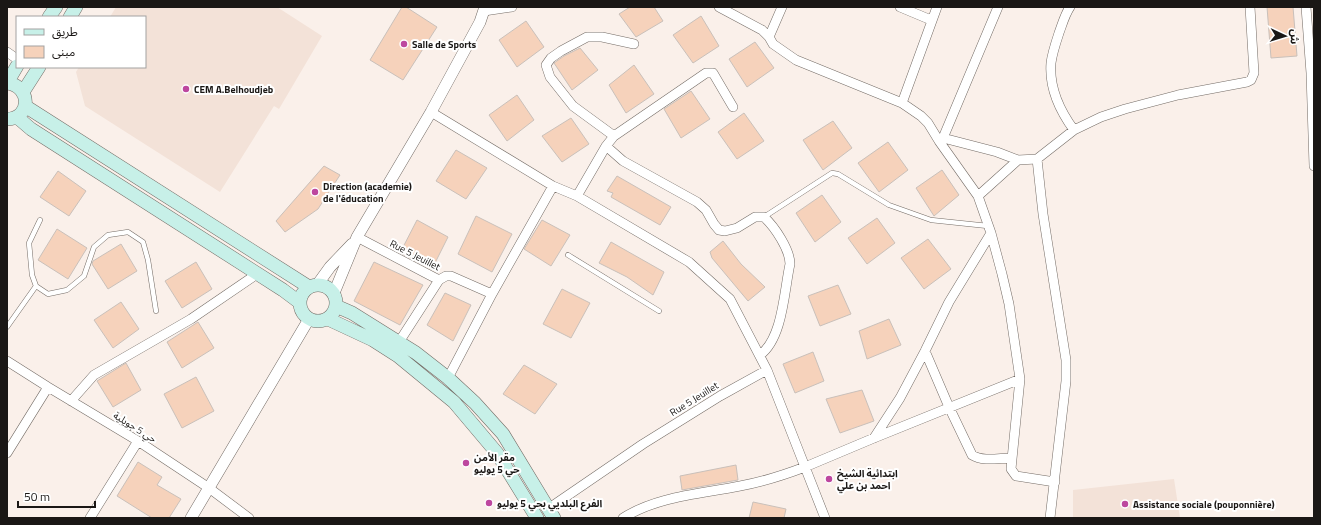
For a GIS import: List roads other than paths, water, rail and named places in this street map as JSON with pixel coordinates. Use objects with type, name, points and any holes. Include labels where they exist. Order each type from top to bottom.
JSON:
[{"type":"main road","points":[[50,16],[56,7]]},
{"type":"main road","points":[[71,16],[76,7]]},
{"type":"main road","points":[[12,118],[22,113],[26,99],[23,92],[19,88],[14,84],[7,83],[16,68]]},
{"type":"main road","points":[[23,92],[38,68]]},
{"type":"main road","points":[[25,106],[313,286],[326,287],[334,293],[336,306],[332,316],[318,322],[309,319],[302,312],[299,302],[304,291],[313,286]]},
{"type":"main road","points":[[12,118],[38,133],[299,302]]},
{"type":"main road","points":[[336,306],[352,313],[416,353],[448,378],[475,403],[504,434],[551,513]]},
{"type":"main road","points":[[328,319],[373,340],[398,356],[454,402],[497,453],[537,518]]},
{"type":"street","points":[[334,293],[357,237],[431,112],[480,22],[485,9],[512,7]]},
{"type":"street","points":[[719,7],[762,30],[773,44],[796,60],[902,103],[921,116],[941,140],[978,196],[990,230],[1009,304],[1020,379],[1011,469],[1016,476],[1055,482]]},
{"type":"street","points":[[769,37],[782,7]]},
{"type":"street","points":[[900,7],[931,20]]},
{"type":"street","points":[[902,103],[937,7]]},
{"type":"street","points":[[941,140],[998,7]]},
{"type":"street","points":[[1070,7],[1058,38],[1051,63],[1057,102],[1065,118],[1074,130]]},
{"type":"street","points":[[941,140],[997,152],[1018,160],[1037,159],[1074,130],[1101,117],[1178,95],[1247,82],[1251,80],[1254,73],[1250,7]]},
{"type":"street","points":[[1306,7],[1311,73],[1314,166]]},
{"type":"street","points":[[614,136],[573,106],[550,77],[546,65],[551,58],[561,51],[587,37],[602,37],[634,44]]},
{"type":"street","points":[[7,52],[16,58]]},
{"type":"street","points":[[577,196],[606,146],[614,136],[706,73],[714,74],[733,107]]},
{"type":"street","points":[[431,112],[553,186],[577,196],[689,262],[730,299],[767,370],[825,518]]},
{"type":"street","points":[[606,146],[623,160],[697,202],[706,210],[719,230],[724,231],[737,228],[755,217],[764,217],[773,225],[790,257],[790,264],[778,330],[766,351],[760,355]]},
{"type":"street","points":[[1037,159],[1043,214],[1066,360],[1066,381],[1050,518]]},
{"type":"street","points":[[978,196],[1018,160]]},
{"type":"street","points":[[448,378],[492,294],[553,186]]},
{"type":"street","points":[[874,438],[900,398],[949,302],[990,230]]},
{"type":"street","points":[[313,286],[357,237]]},
{"type":"street","name":"Rue 5 Jeuillet","points":[[357,237],[439,280],[399,342]]},
{"type":"street","points":[[71,401],[94,375],[191,319],[257,274]]},
{"type":"street","points":[[439,280],[446,276],[451,276],[492,294]]},
{"type":"street","points":[[191,518],[309,319]]},
{"type":"street","points":[[925,351],[972,455],[983,459],[1011,458]]},
{"type":"street","name":"حي 5 جويلية","points":[[7,360],[48,388],[138,441],[250,518]]},
{"type":"street","name":"Rue 5 Jeuillet","points":[[551,513],[643,444],[720,396],[767,370]]},
{"type":"street","points":[[623,518],[672,499],[742,486],[784,475],[1020,379]]},
{"type":"street","points":[[7,453],[48,388]]},
{"type":"street","points":[[90,518],[138,441]]},
{"type":"lane","points":[[764,217],[832,173],[838,174],[889,205],[931,220],[990,230]]},
{"type":"lane","points":[[40,220],[29,244],[32,275],[36,286],[48,294],[67,290],[84,276],[94,248],[108,235],[128,232],[143,242],[148,260],[156,311]]},
{"type":"lane","points":[[568,255],[659,311]]},
{"type":"lane","points":[[7,327],[36,286]]},
{"type":"place","name":"Salle de Sports","points":[[404,44]]},
{"type":"place","name":"CEM A.Belhoudjeb","points":[[186,89]]},
{"type":"place","name":"Direction (academie) de l'éducation","points":[[315,192]]},
{"type":"place","name":"مقر الأمن حي 5 يوليو","points":[[466,463]]},
{"type":"place","name":"ابتدائية الشيخ احمد بن علي","points":[[829,479]]},
{"type":"place","name":"الفرع البلديي بحي 5 يوليو","points":[[489,503]]},
{"type":"place","name":"Assistance sociale (pouponnière)","points":[[1125,504]]}]
